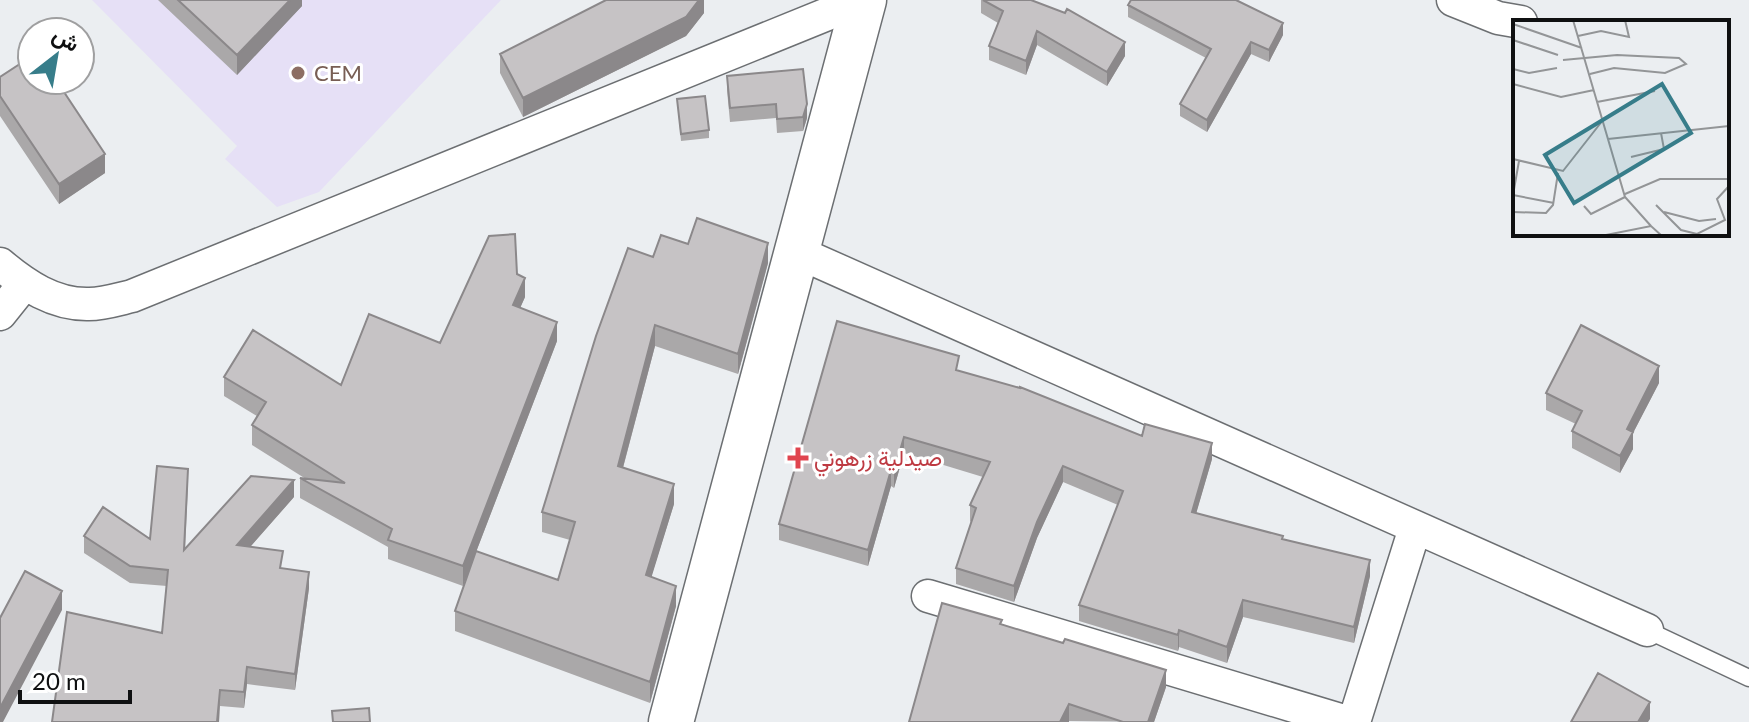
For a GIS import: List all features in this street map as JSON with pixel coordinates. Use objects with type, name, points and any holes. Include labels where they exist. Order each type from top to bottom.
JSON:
[{"type":"main road","points":[[671,722],[863,0]]},
{"type":"street","points":[[0,314],[12,274],[57,300],[89,304],[132,296],[863,0]]},
{"type":"street","points":[[1453,0],[1498,18],[1513,21]]},
{"type":"street","points":[[797,252],[1647,630]]},
{"type":"street","points":[[1354,722],[1415,528]]},
{"type":"street","points":[[928,596],[1347,722]]},
{"type":"lane","points":[[1647,630],[1749,678]]},
{"type":"shaded area","name":"CEM","points":[[92,0],[501,0],[319,192],[277,207],[225,159],[237,146]]},
{"type":"building","points":[[178,0],[290,0],[237,55]]},
{"type":"building","points":[[606,0],[699,0],[686,17],[523,98],[500,54]]},
{"type":"building","points":[[983,0],[1031,0],[1065,13],[1067,9],[1125,42],[1107,72],[1037,31],[1026,61],[989,46],[1003,11]]},
{"type":"building","points":[[1131,0],[1236,0],[1283,23],[1269,50],[1251,42],[1207,120],[1180,104],[1211,49],[1128,5]]},
{"type":"building","points":[[16,66],[16,96],[67,96],[105,154],[59,184],[0,96],[0,77]]},
{"type":"building","points":[[803,69],[807,104],[803,117],[777,119],[776,104],[730,108],[727,76]]},
{"type":"building","points":[[705,96],[709,130],[681,134],[677,99]]},
{"type":"building","points":[[697,218],[768,243],[738,354],[655,325],[618,466],[674,484],[646,575],[676,586],[650,682],[455,611],[476,551],[558,580],[575,522],[542,512],[596,336],[628,248],[653,257],[661,235],[688,244]]},
{"type":"building","points":[[515,234],[517,274],[525,278],[513,305],[557,322],[463,566],[388,540],[392,529],[300,478],[345,483],[252,425],[266,402],[224,377],[253,330],[341,385],[369,314],[440,343],[489,236]]},
{"type":"building","points":[[837,321],[959,356],[956,370],[1020,387],[1142,436],[1145,424],[1212,443],[1192,512],[1283,536],[1282,539],[1370,560],[1354,627],[1243,600],[1227,647],[1179,630],[1178,635],[1079,605],[1123,491],[1063,466],[1037,522],[1014,586],[956,568],[976,508],[970,505],[990,462],[904,437],[868,550],[779,524]]},
{"type":"building","points":[[1581,325],[1659,366],[1627,429],[1633,432],[1620,456],[1572,431],[1582,411],[1546,393]]},
{"type":"building","points":[[157,466],[188,469],[184,550],[251,476],[294,480],[237,545],[283,551],[280,568],[309,572],[295,674],[247,667],[244,692],[220,690],[217,722],[52,722],[67,612],[162,633],[168,570],[130,566],[84,536],[103,507],[150,539]]},
{"type":"building","points":[[25,571],[62,591],[0,708],[0,618]]},
{"type":"building","points":[[942,603],[1002,620],[1000,624],[1063,643],[1065,639],[1166,670],[1148,722],[1123,722],[1069,704],[1060,722],[909,722]]},
{"type":"building","points":[[1598,673],[1650,702],[1638,722],[1571,722]]},
{"type":"building","points":[[369,708],[370,722],[333,722],[332,711]]},
{"type":"place","name":"CEM","points":[[298,73]]},
{"type":"place","name":"صيدلية زرهوني","points":[[798,458]]}]
